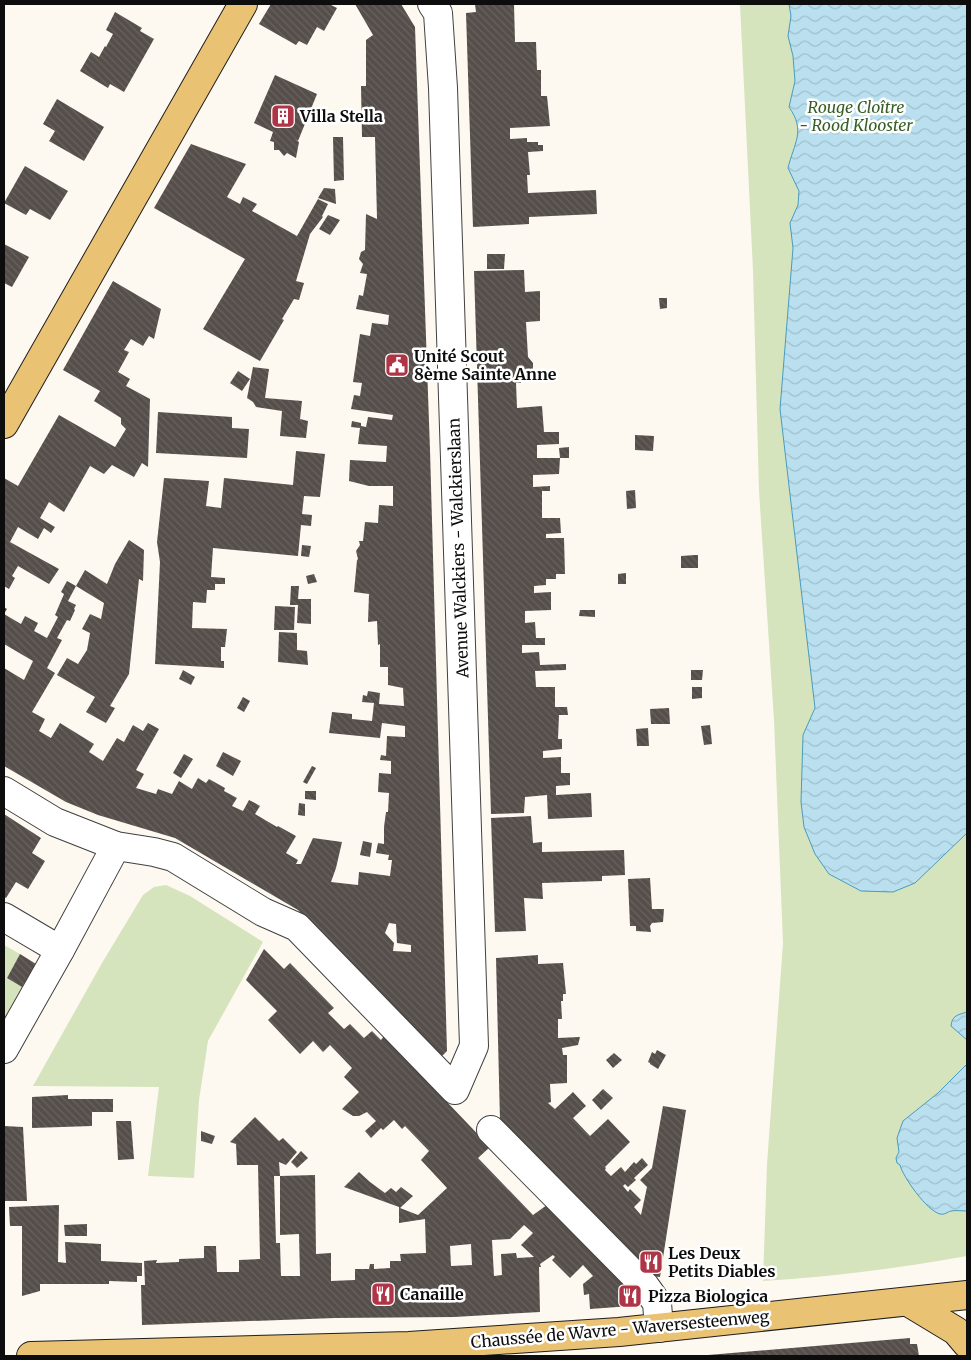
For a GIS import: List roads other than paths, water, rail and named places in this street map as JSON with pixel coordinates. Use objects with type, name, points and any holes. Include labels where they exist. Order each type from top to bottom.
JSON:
[{"type":"main road","points":[[4,424],[243,4]]},
{"type":"main road","name":"Chaussée de Wavre - Waversesteenweg","points":[[31,1356],[409,1346],[659,1328],[967,1295]]},
{"type":"main road","points":[[908,1302],[956,1331],[967,1344]]},
{"type":"street","name":"Avenue Walckiers - Walckierslaan","points":[[116,846],[173,857],[263,912],[297,927],[455,1090],[474,1046],[443,88],[438,13],[432,4]]},
{"type":"street","points":[[4,792],[55,822],[116,846],[4,1049]]},
{"type":"street","points":[[4,917],[60,950]]},
{"type":"street","points":[[491,1130],[645,1286],[657,1303],[659,1328]]},
{"type":"water","points":[[789,4],[967,4],[967,833],[915,883],[893,892],[861,891],[829,874],[815,854],[804,827],[801,802],[803,735],[815,708],[780,409],[793,248],[790,223],[798,205],[799,191],[788,168],[798,130],[794,115],[789,107],[795,81],[793,56],[788,36],[791,16]]},
{"type":"water","points":[[967,1012],[967,1040],[951,1026],[954,1018]]},
{"type":"water","points":[[967,1064],[967,1211],[950,1211],[940,1214],[922,1200],[897,1163],[896,1158],[899,1152],[897,1138],[903,1121],[938,1093]]},
{"type":"place","name":"Villa Stella","points":[[283,116]]},
{"type":"place","name":"Unité Scout 8ème Sainte Anne","points":[[397,365]]},
{"type":"place","name":"Les Deux Petits Diables","points":[[651,1262]]},
{"type":"place","name":"Canaille","points":[[383,1294]]},
{"type":"place","name":"Pizza Biologica","points":[[630,1296]]},
{"type":"park label","name":"Rouge Cloître - Rood Klooster","points":[[856,116]]}]
